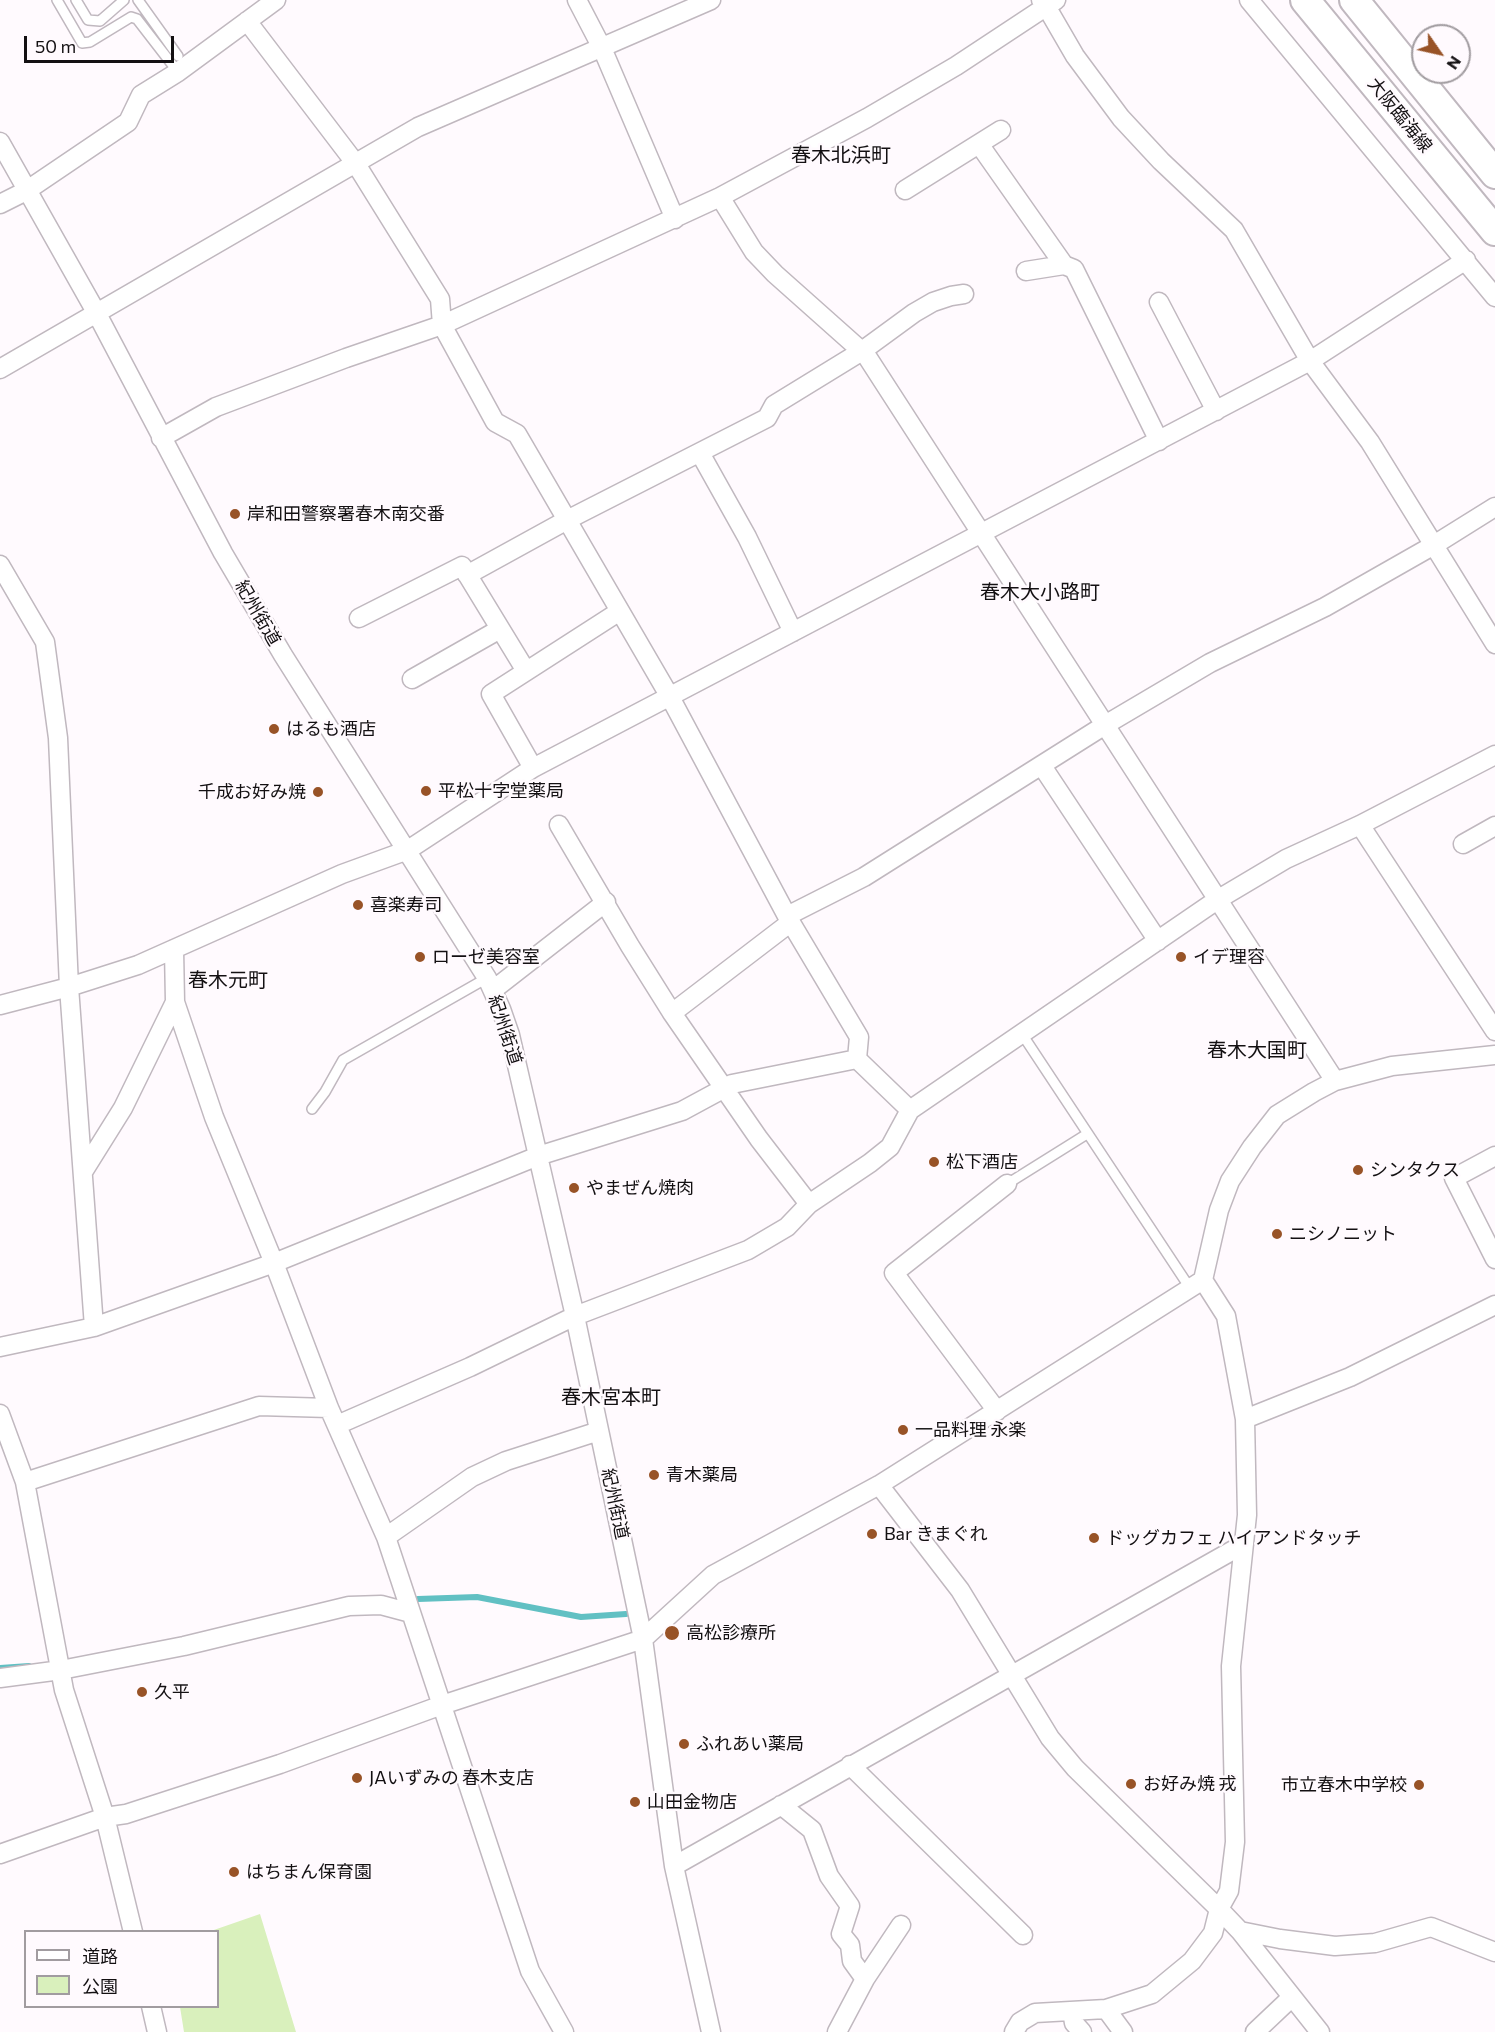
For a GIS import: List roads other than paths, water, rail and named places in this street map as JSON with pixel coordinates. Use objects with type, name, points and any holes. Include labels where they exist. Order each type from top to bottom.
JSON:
[{"type":"main road","name":"大阪臨海線","points":[[1305,0],[1494,228]]},
{"type":"main road","name":"大阪臨海線","points":[[1354,0],[1495,174]]},
{"type":"street","points":[[0,204],[26,191],[128,122],[141,95],[178,64],[276,0]]},
{"type":"street","points":[[577,0],[602,48],[675,219]]},
{"type":"street","points":[[0,369],[356,164],[417,126],[711,0]]},
{"type":"street","points":[[1249,0],[1495,297]]},
{"type":"street","points":[[161,438],[216,407],[346,357],[442,325],[720,197],[877,112],[956,66],[1048,2],[1075,56],[1121,118],[1161,161],[1234,230],[1310,361],[1370,442],[1495,644]]},
{"type":"street","points":[[247,21],[356,164],[440,299],[442,325],[495,422],[517,434],[670,697],[789,919],[859,1037],[857,1059]]},
{"type":"street","points":[[905,190],[1001,130]]},
{"type":"street","name":"紀州街道","points":[[0,142],[96,312],[223,553],[283,656],[408,850],[490,984],[510,1035],[575,1316],[643,1639],[674,1866],[711,2032]]},
{"type":"street","points":[[979,144],[1064,265]]},
{"type":"street","points":[[720,197],[754,252],[775,274],[867,356],[1335,1081]]},
{"type":"street","points":[[0,1005],[69,987],[138,965],[342,874],[408,850],[533,768],[1310,361],[1466,260]]},
{"type":"street","points":[[1026,271],[1064,265],[1074,269],[1159,441]]},
{"type":"street","points":[[467,575],[567,520],[767,418],[774,405],[862,351],[914,313],[933,302],[964,294]]},
{"type":"street","points":[[1159,302],[1216,411]]},
{"type":"street","points":[[700,453],[747,537],[793,632]]},
{"type":"street","points":[[672,1013],[789,919],[864,877],[1105,724],[1210,663],[1325,607],[1434,545],[1495,507]]},
{"type":"street","points":[[359,618],[462,566],[526,671]]},
{"type":"street","points":[[3,575],[45,642],[58,738],[69,987],[94,1327]]},
{"type":"street","points":[[533,768],[491,694],[620,611]]},
{"type":"street","points":[[412,679],[500,629]]},
{"type":"street","points":[[337,1425],[470,1367],[575,1316],[748,1250],[787,1227],[809,1204],[890,1147],[910,1110],[1217,900],[1286,859],[1360,825],[1495,755]]},
{"type":"street","points":[[1042,766],[1158,941]]},
{"type":"street","points":[[559,825],[672,1013],[759,1139],[809,1204]]},
{"type":"street","points":[[1360,825],[1495,1031]]},
{"type":"street","points":[[1463,844],[1495,826]]},
{"type":"street","points":[[490,984],[606,902]]},
{"type":"street","points":[[174,950],[175,1002],[214,1117],[274,1263],[329,1408],[386,1537],[530,1971],[564,2032]]},
{"type":"street","points":[[83,1172],[123,1108],[175,1002]]},
{"type":"street","points":[[0,1854],[105,1817],[126,1814],[280,1764],[442,1705],[643,1639],[713,1575],[879,1485],[1196,1284],[1230,1181],[1252,1147],[1277,1115],[1335,1081],[1392,1066],[1495,1055]]},
{"type":"street","points":[[0,1347],[94,1327],[274,1263],[538,1156],[682,1111],[732,1084],[857,1059]]},
{"type":"street","points":[[857,1059],[910,1110]]},
{"type":"street","points":[[1495,1156],[1454,1178],[1489,1232],[1495,1259]]},
{"type":"street","points":[[997,1411],[894,1273],[1007,1184]]},
{"type":"street","points":[[1014,2032],[1020,2022],[1035,2013],[1106,2009],[1152,1994],[1192,1961],[1213,1933],[1219,1909],[1229,1891],[1235,1842],[1231,1666],[1247,1515],[1245,1419],[1226,1316],[1196,1284]]},
{"type":"street","points":[[1245,1419],[1350,1377],[1495,1305]]},
{"type":"street","points":[[25,1482],[259,1406],[329,1408]]},
{"type":"street","points":[[0,1414],[25,1482],[64,1690],[105,1817],[133,1930]]},
{"type":"street","points":[[386,1537],[472,1478],[506,1461],[599,1431]]},
{"type":"street","points":[[879,1485],[960,1590],[1050,1738],[1075,1768],[1219,1909],[1320,2032]]},
{"type":"street","points":[[674,1866],[1244,1544]]},
{"type":"street","points":[[0,1678],[62,1671],[184,1646],[349,1606],[381,1605],[411,1613]]},
{"type":"street","points":[[850,1765],[1023,1935]]},
{"type":"street","points":[[781,1805],[812,1830],[829,1876],[850,1906],[841,1934],[850,1945],[852,1961],[865,1978]]},
{"type":"street","points":[[837,2032],[865,1978],[901,1925]]},
{"type":"street","points":[[1239,1931],[1335,1946],[1375,1943],[1431,1927],[1495,1952]]},
{"type":"street","points":[[1254,2032],[1292,1997]]},
{"type":"street","points":[[151,2008],[157,2032]]},
{"type":"street","points":[[1106,2009],[1123,2032]]},
{"type":"street","points":[[1072,2011],[1074,2023],[1082,2032]]},
{"type":"lane","points":[[57,0],[82,43],[90,42],[131,17],[137,20],[178,64]]},
{"type":"lane","points":[[76,0],[88,20],[100,21],[124,0]]},
{"type":"lane","points":[[138,0],[178,64]]},
{"type":"lane","points":[[312,1109],[325,1092],[343,1060],[490,984]]},
{"type":"lane","points":[[1022,1034],[1087,1134],[1196,1284]]},
{"type":"lane","points":[[1007,1184],[1087,1134]]},
{"type":"waterway","points":[[418,1599],[477,1597],[581,1617],[626,1614]]},
{"type":"waterway","points":[[0,1668],[29,1666]]},
{"type":"place","name":"岸和田警察署春木南交番","points":[[235,514]]},
{"type":"place","name":"はるも酒店","points":[[274,729]]},
{"type":"place","name":"平松十字堂薬局","points":[[426,791]]},
{"type":"place","name":"千成お好み焼","points":[[318,792]]},
{"type":"place","name":"喜楽寿司","points":[[358,905]]},
{"type":"place","name":"ローゼ美容室","points":[[420,957]]},
{"type":"place","name":"イデ理容","points":[[1181,957]]},
{"type":"place","name":"松下酒店","points":[[934,1162]]},
{"type":"place","name":"シンタクス","points":[[1358,1170]]},
{"type":"place","name":"やまぜん焼肉","points":[[574,1188]]},
{"type":"place","name":"ニシノニット","points":[[1277,1234]]},
{"type":"place","name":"一品料理 永楽","points":[[903,1430]]},
{"type":"place","name":"青木薬局","points":[[654,1475]]},
{"type":"place","name":"Bar きまぐれ","points":[[872,1534]]},
{"type":"place","name":"ドッグカフェ ハイアンドタッチ","points":[[1094,1538]]},
{"type":"place","name":"高松診療所","points":[[672,1633]]},
{"type":"place","name":"久平","points":[[142,1692]]},
{"type":"place","name":"ふれあい薬局","points":[[684,1744]]},
{"type":"place","name":"JAいずみの 春木支店","points":[[357,1778]]},
{"type":"place","name":"お好み焼 戎","points":[[1131,1784]]},
{"type":"place","name":"市立春木中学校","points":[[1419,1785]]},
{"type":"place","name":"山田金物店","points":[[635,1802]]},
{"type":"place","name":"はちまん保育園","points":[[234,1872]]},
{"type":"district","name":"春木北浜町","points":[[841,155]]},
{"type":"district","name":"春木大小路町","points":[[1040,592]]},
{"type":"district","name":"春木元町","points":[[228,980]]},
{"type":"district","name":"春木大国町","points":[[1257,1050]]},
{"type":"district","name":"春木宮本町","points":[[611,1397]]}]
